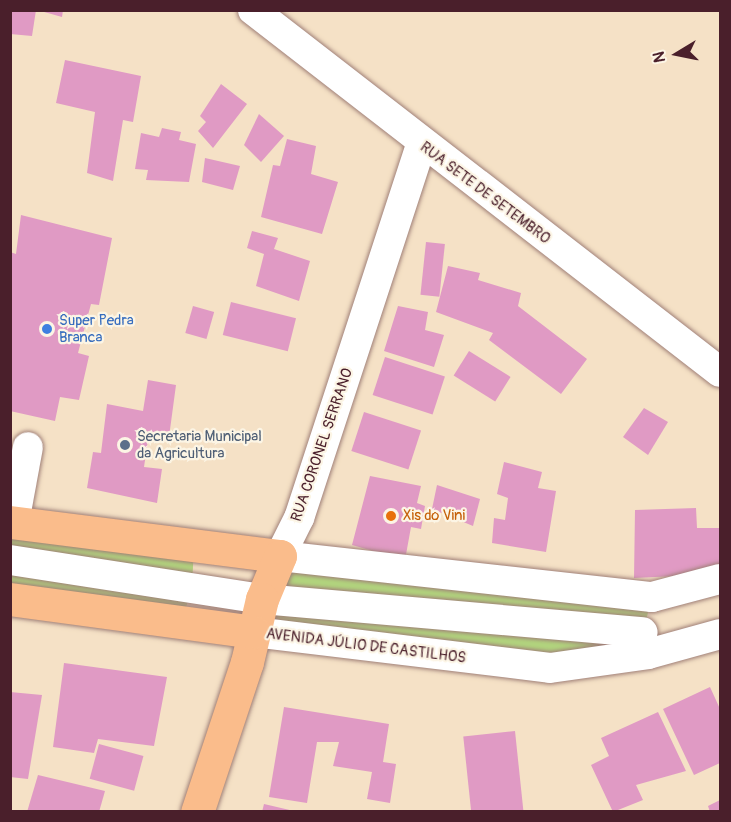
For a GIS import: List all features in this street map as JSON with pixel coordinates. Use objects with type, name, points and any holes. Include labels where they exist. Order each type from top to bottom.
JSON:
[{"type":"main road","points":[[12,522],[280,556]]},
{"type":"main road","name":"RUA CORONEL SERRANO","points":[[197,812],[254,632],[262,599],[280,556]]},
{"type":"main road","name":"AVENIDA JÚLIO DE CASTILHOS","points":[[10,599],[254,632]]},
{"type":"street","name":"RUA SETE DE SETEMBRO","points":[[253,10],[421,145],[720,372]]},
{"type":"street","name":"RUA CORONEL SERRANO","points":[[280,556],[299,518],[421,145]]},
{"type":"street","points":[[12,522],[27,447]]},
{"type":"street","points":[[181,623],[192,588],[194,544]]},
{"type":"street","points":[[280,556],[652,597],[720,579]]},
{"type":"street","points":[[10,560],[262,599],[646,643],[652,597]]},
{"type":"street","name":"AVENIDA JÚLIO DE CASTILHOS","points":[[254,632],[550,668],[646,643],[720,634]]},
{"type":"green space","points":[[10,522],[194,544],[192,588],[181,623],[11,599]]},
{"type":"green space","points":[[280,556],[652,597],[643,632],[550,668],[254,632]]},
{"type":"building","points":[[10,10],[36,10],[32,36],[10,34]]},
{"type":"building","points":[[37,10],[63,10],[62,17]]},
{"type":"building","points":[[65,60],[141,76],[133,122],[123,120],[113,181],[87,173],[95,112],[56,103]]},
{"type":"building","points":[[221,84],[247,104],[213,148],[198,131],[206,122],[200,116]]},
{"type":"building","points":[[259,114],[284,136],[261,162],[244,145]]},
{"type":"building","points":[[162,128],[181,132],[179,140],[196,144],[189,182],[146,180],[148,170],[135,169],[141,133],[159,137]]},
{"type":"building","points":[[287,139],[316,146],[311,174],[338,182],[322,234],[261,217],[273,165],[280,166]]},
{"type":"building","points":[[205,158],[240,166],[233,190],[202,182]]},
{"type":"building","name":"Super Pedra Branca","points":[[21,215],[112,238],[99,305],[91,304],[78,353],[89,356],[79,400],[60,397],[55,421],[10,411],[10,252],[16,254]]},
{"type":"building","points":[[252,231],[278,238],[274,249],[310,261],[299,301],[256,286],[264,254],[247,248]]},
{"type":"building","points":[[426,242],[445,244],[439,297],[420,295]]},
{"type":"building","points":[[448,266],[480,273],[478,280],[521,293],[518,306],[587,359],[561,394],[489,340],[493,333],[436,312]]},
{"type":"building","points":[[231,302],[296,318],[288,351],[223,335]]},
{"type":"building","points":[[193,306],[214,312],[206,339],[185,333]]},
{"type":"building","points":[[398,306],[428,312],[425,330],[444,335],[434,367],[384,351]]},
{"type":"building","points":[[469,351],[511,377],[495,402],[454,376]]},
{"type":"building","points":[[385,357],[445,376],[433,415],[373,395]]},
{"type":"building","name":"Secretaria Municipal da Agricultura","points":[[148,380],[176,385],[169,437],[149,433],[144,467],[162,469],[157,503],[87,488],[93,452],[101,453],[107,404],[143,411]]},
{"type":"building","points":[[644,408],[668,422],[648,455],[623,437]]},
{"type":"building","points":[[364,412],[421,431],[408,470],[351,451]]},
{"type":"building","points":[[504,462],[542,472],[538,488],[556,491],[546,552],[492,543],[494,518],[505,520],[508,498],[497,494]]},
{"type":"building","name":"Xis do Vini","points":[[370,476],[421,486],[417,503],[425,506],[421,529],[411,527],[405,560],[352,545]]},
{"type":"building","points":[[437,485],[480,499],[473,526],[432,509]]},
{"type":"building","points":[[696,508],[697,528],[720,528],[720,574],[634,578],[635,510]]},
{"type":"building","points":[[64,663],[167,677],[154,746],[98,739],[94,753],[53,747]]},
{"type":"building","points":[[710,687],[720,709],[720,763],[694,775],[663,709]]},
{"type":"building","points":[[10,692],[42,695],[28,779],[10,777]]},
{"type":"building","points":[[284,707],[389,724],[383,762],[396,764],[390,803],[367,799],[372,772],[333,766],[339,742],[317,742],[307,803],[269,797]]},
{"type":"building","points":[[658,712],[686,771],[636,785],[643,800],[613,812],[591,765],[609,756],[601,738]]},
{"type":"building","points":[[515,731],[523,811],[471,812],[463,736]]},
{"type":"building","points":[[99,744],[143,756],[134,791],[90,779]]},
{"type":"building","points":[[38,775],[105,791],[99,812],[27,812]]},
{"type":"building","points":[[720,800],[720,812],[710,812],[708,806]]},
{"type":"building","points":[[264,804],[294,811],[294,812],[262,812]]},
{"type":"place","name":"Super Pedra Branca","points":[[47,329]]},
{"type":"place","name":"Secretaria Municipal da Agricultura","points":[[125,445]]},
{"type":"place","name":"Xis do Vini","points":[[391,516]]}]
